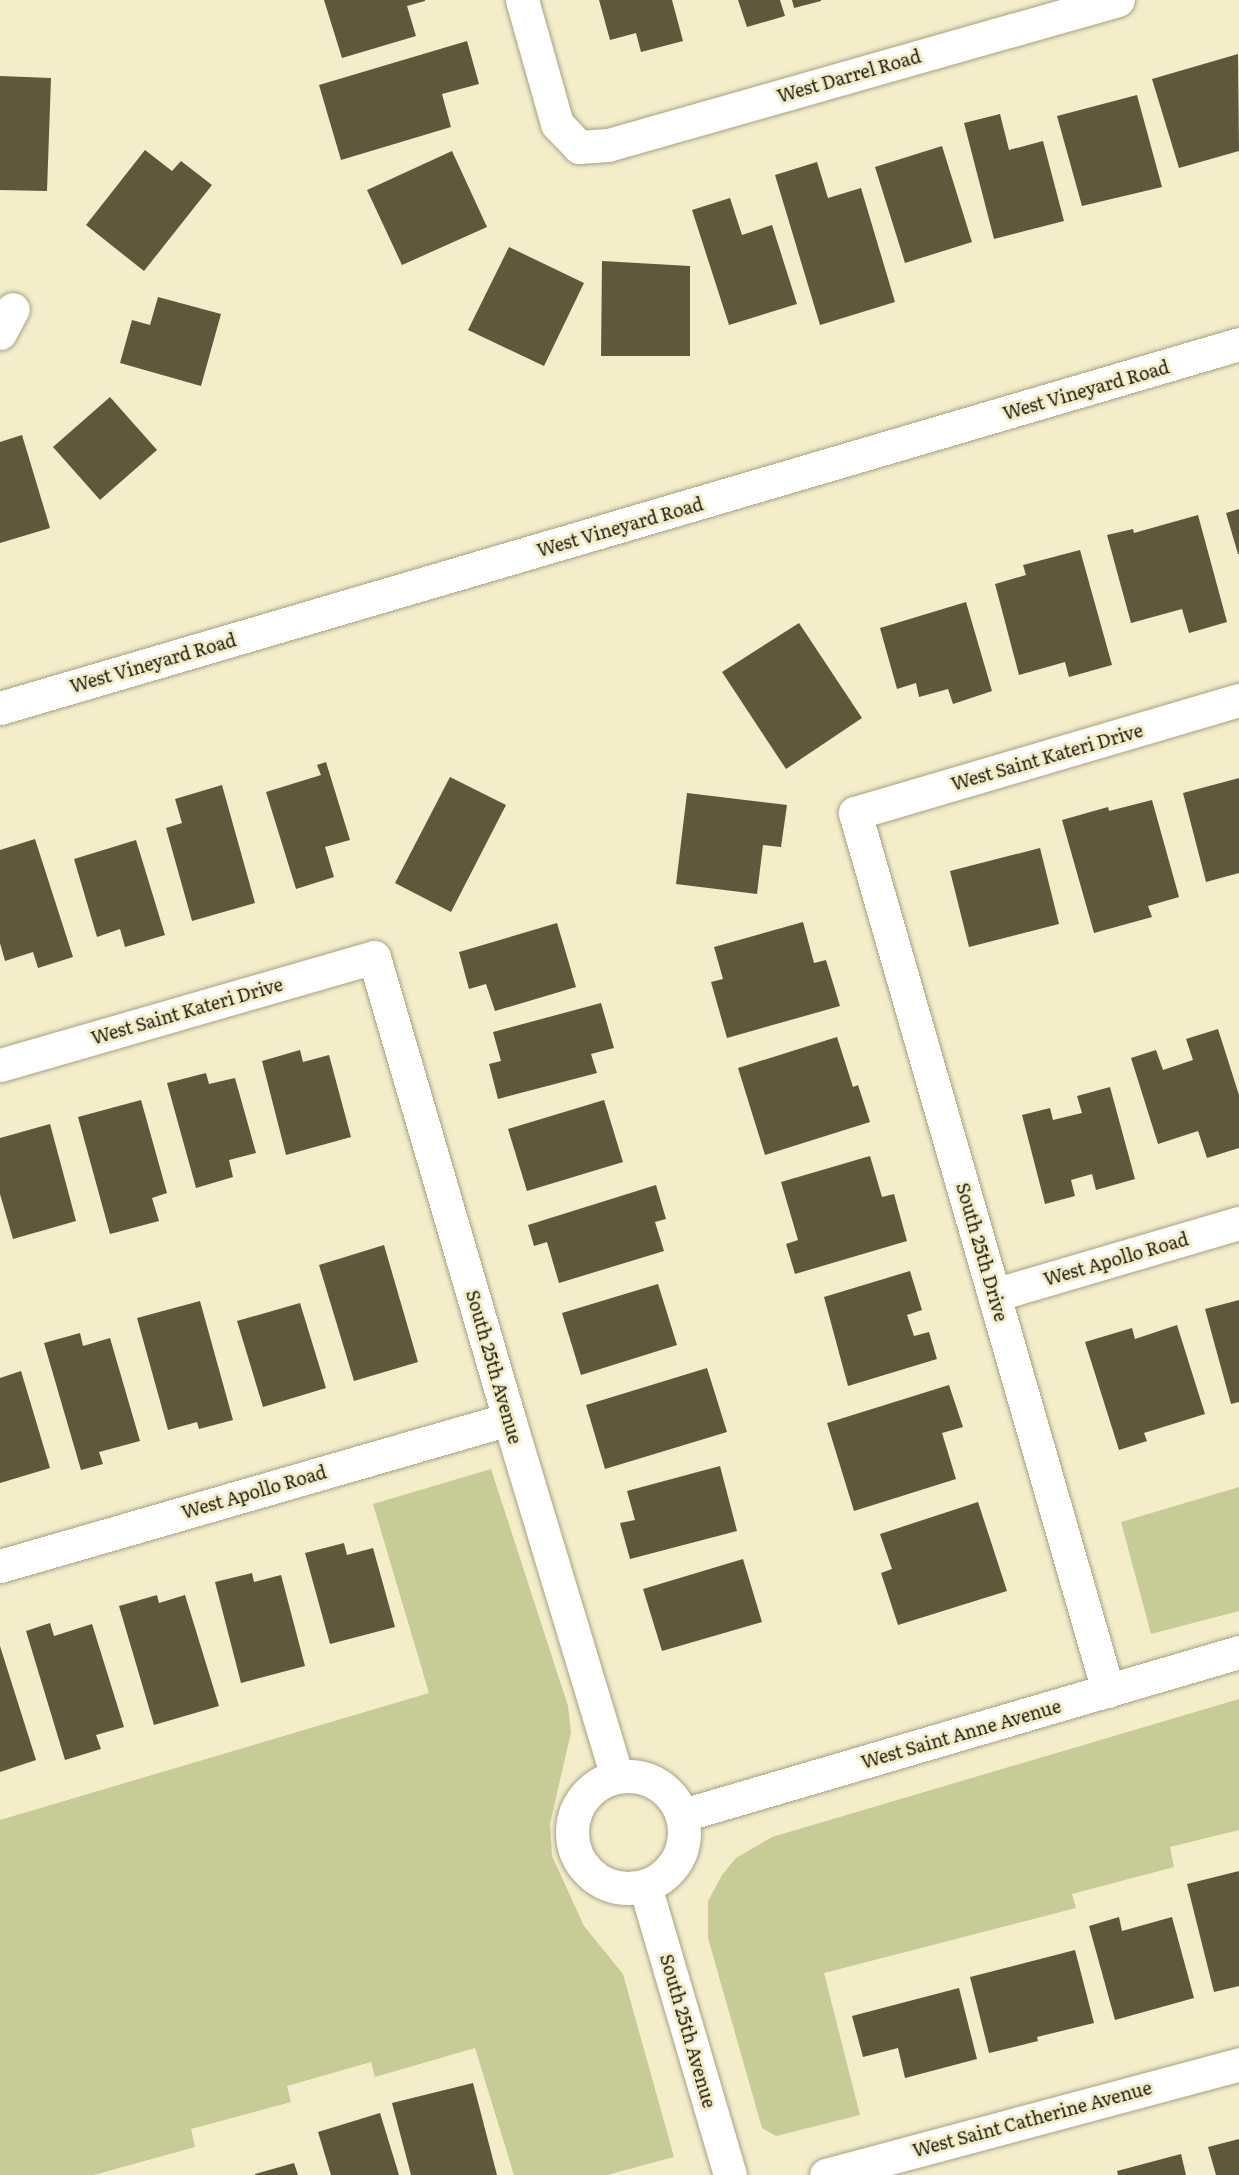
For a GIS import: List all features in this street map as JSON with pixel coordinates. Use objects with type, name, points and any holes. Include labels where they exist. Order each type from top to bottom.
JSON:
[{"type":"street","name":"West Darrel Road","points":[[522,0],[557,124],[579,147],[608,145],[1118,0]]},
{"type":"street","name":"West Vineyard Road","points":[[0,708],[1239,345]]},
{"type":"street","name":"West Saint Kateri Drive","points":[[855,813],[1239,700]]},
{"type":"street","name":"South 25th Drive","points":[[855,813],[1108,1691]]},
{"type":"street","name":"West Saint Kateri Drive","points":[[0,1065],[374,957]]},
{"type":"street","name":"South 25th Avenue","points":[[374,957],[509,1419],[617,1776]]},
{"type":"street","name":"West Apollo Road","points":[[994,1295],[1239,1223]]},
{"type":"street","name":"West Apollo Road","points":[[0,1566],[509,1419]]},
{"type":"street","name":"West Saint Anne Avenue","points":[[682,1815],[1239,1652]]},
{"type":"street","points":[[633,1775],[654,1781],[672,1795],[682,1815],[685,1837],[679,1858],[665,1875],[645,1886],[623,1889],[602,1883],[584,1869],[573,1849],[571,1828],[577,1806],[591,1788],[617,1776],[633,1775]]},
{"type":"street","name":"South 25th Avenue","points":[[645,1886],[730,2175]]},
{"type":"street","name":"West Saint Catherine Avenue","points":[[826,2175],[1239,2064]]},
{"type":"green space","points":[[491,1469],[568,1706],[571,1732],[550,1824],[552,1856],[584,1926],[623,1974],[674,2157],[607,2175],[514,2175],[475,2048],[375,2077],[371,2062],[287,2086],[291,2102],[191,2129],[195,2147],[94,2175],[0,2175],[0,1820],[429,1693],[373,1504]]},
{"type":"green space","points":[[1239,1487],[1239,1611],[1151,1634],[1121,1522]]},
{"type":"green space","points":[[1239,1699],[1239,1830],[1170,1847],[1174,1867],[1072,1894],[1076,1908],[824,1973],[860,2115],[776,2136],[762,2128],[708,1938],[708,1901],[722,1875],[736,1858],[772,1837]]},
{"type":"building","points":[[324,0],[425,1],[407,6],[416,36],[342,58]]},
{"type":"building","points":[[599,0],[672,0],[683,41],[641,52],[636,33],[610,40]]},
{"type":"building","points":[[738,0],[780,0],[785,16],[747,27]]},
{"type":"building","points":[[792,0],[821,0],[821,1],[794,8]]},
{"type":"building","points":[[467,41],[479,84],[442,94],[451,127],[341,160],[319,85]]},
{"type":"building","points":[[1238,54],[1239,151],[1179,168],[1152,79]]},
{"type":"building","points":[[0,76],[51,78],[47,191],[0,190]]},
{"type":"building","points":[[1137,95],[1162,187],[1082,206],[1057,116]]},
{"type":"building","points":[[1000,114],[1009,150],[1043,141],[1064,221],[994,239],[964,123]]},
{"type":"building","points":[[942,146],[972,242],[905,263],[875,167]]},
{"type":"building","points":[[145,150],[172,171],[181,161],[212,185],[144,271],[86,225]]},
{"type":"building","points":[[452,151],[487,227],[402,265],[367,190]]},
{"type":"building","points":[[817,162],[828,198],[861,188],[895,302],[820,325],[775,175]]},
{"type":"building","points":[[730,198],[742,235],[772,225],[797,304],[729,325],[692,210]]},
{"type":"building","points":[[509,247],[584,283],[544,366],[468,330]]},
{"type":"building","points":[[602,261],[690,266],[690,356],[601,356]]},
{"type":"building","points":[[158,297],[221,314],[201,386],[120,363],[132,320],[150,325]]},
{"type":"building","points":[[110,397],[157,450],[100,500],[53,447]]},
{"type":"building","points":[[22,435],[50,528],[0,543],[0,442]]},
{"type":"building","points":[[1239,509],[1239,554],[1238,554],[1226,513]]},
{"type":"building","points":[[1198,515],[1227,622],[1189,633],[1182,609],[1131,623],[1107,535],[1133,529],[1134,533]]},
{"type":"building","points":[[1080,550],[1112,665],[1069,677],[1065,662],[1019,675],[995,584],[1026,575],[1023,565]]},
{"type":"building","points":[[966,602],[992,691],[953,704],[948,689],[919,697],[916,683],[897,689],[880,628]]},
{"type":"building","points":[[799,623],[862,718],[786,769],[722,672]]},
{"type":"building","points":[[326,762],[350,840],[325,847],[334,877],[296,889],[266,792],[321,775],[317,765]]},
{"type":"building","points":[[450,777],[506,805],[451,912],[395,883]]},
{"type":"building","points":[[1239,778],[1239,873],[1206,882],[1183,793]]},
{"type":"building","points":[[222,785],[255,903],[192,921],[166,828],[182,823],[175,799]]},
{"type":"building","points":[[687,793],[787,805],[781,847],[763,845],[757,894],[676,884]]},
{"type":"building","points":[[1152,800],[1179,897],[1148,906],[1152,917],[1094,933],[1062,820],[1108,807],[1109,811]]},
{"type":"building","points":[[35,839],[73,957],[38,968],[33,952],[5,961],[0,943],[0,850]]},
{"type":"building","points":[[136,840],[165,935],[125,947],[120,929],[97,937],[74,859]]},
{"type":"building","points":[[1040,848],[1059,924],[969,947],[950,871]]},
{"type":"building","points":[[803,922],[814,963],[826,960],[840,1006],[727,1038],[711,982],[723,979],[714,947]]},
{"type":"building","points":[[557,923],[576,987],[495,1011],[486,984],[469,989],[459,952]]},
{"type":"building","points":[[601,1003],[614,1048],[591,1054],[597,1073],[498,1099],[489,1064],[501,1061],[493,1032]]},
{"type":"building","points":[[1218,1029],[1239,1095],[1239,1148],[1207,1158],[1198,1131],[1158,1144],[1131,1058],[1156,1050],[1163,1070],[1193,1060],[1186,1039]]},
{"type":"building","points":[[837,1037],[853,1087],[858,1085],[870,1122],[765,1155],[738,1068]]},
{"type":"building","points":[[300,1050],[303,1062],[329,1055],[351,1137],[286,1155],[262,1061]]},
{"type":"building","points":[[206,1073],[209,1084],[235,1078],[256,1153],[229,1160],[233,1177],[196,1188],[167,1083]]},
{"type":"building","points":[[1110,1087],[1135,1179],[1096,1190],[1092,1174],[1071,1180],[1075,1196],[1045,1204],[1022,1115],[1050,1108],[1053,1120],[1082,1113],[1077,1096]]},
{"type":"building","points":[[141,1100],[167,1193],[152,1198],[159,1221],[110,1234],[78,1117]]},
{"type":"building","points":[[604,1100],[623,1162],[527,1191],[508,1129]]},
{"type":"building","points":[[50,1124],[76,1221],[13,1239],[0,1194],[0,1138]]},
{"type":"building","points":[[870,1156],[882,1197],[894,1194],[907,1241],[795,1274],[786,1244],[798,1240],[781,1182]]},
{"type":"building","points":[[656,1185],[666,1219],[655,1222],[664,1251],[559,1283],[547,1242],[534,1246],[528,1225]]},
{"type":"building","points":[[384,1245],[418,1362],[354,1381],[319,1265]]},
{"type":"building","points":[[910,1271],[922,1310],[907,1315],[914,1336],[929,1332],[937,1359],[848,1386],[824,1297]]},
{"type":"building","points":[[658,1284],[677,1345],[581,1375],[562,1313]]},
{"type":"building","points":[[1239,1300],[1239,1402],[1231,1404],[1205,1309]]},
{"type":"building","points":[[200,1301],[233,1420],[199,1429],[197,1422],[168,1430],[137,1318]]},
{"type":"building","points":[[300,1303],[326,1388],[263,1407],[237,1321]]},
{"type":"building","points":[[1177,1325],[1205,1414],[1144,1433],[1147,1441],[1119,1450],[1085,1342],[1132,1328],[1135,1339]]},
{"type":"building","points":[[80,1333],[83,1346],[110,1338],[140,1441],[99,1452],[103,1464],[81,1470],[44,1343]]},
{"type":"building","points":[[707,1368],[727,1432],[605,1469],[586,1405]]},
{"type":"building","points":[[21,1371],[50,1468],[0,1483],[0,1378]]},
{"type":"building","points":[[949,1385],[963,1427],[942,1433],[956,1479],[854,1511],[827,1423]]},
{"type":"building","points":[[720,1466],[737,1531],[630,1559],[620,1523],[635,1520],[627,1491]]},
{"type":"building","points":[[978,1502],[1007,1591],[898,1625],[881,1573],[892,1569],[880,1534]]},
{"type":"building","points":[[344,1543],[347,1555],[373,1548],[395,1627],[330,1644],[305,1553]]},
{"type":"building","points":[[743,1559],[762,1622],[662,1651],[643,1589]]},
{"type":"building","points":[[252,1573],[254,1582],[281,1575],[305,1666],[241,1683],[215,1582]]},
{"type":"building","points":[[157,1595],[159,1603],[185,1595],[219,1706],[154,1725],[119,1606]]},
{"type":"building","points":[[50,1623],[54,1636],[92,1624],[124,1727],[96,1735],[101,1749],[65,1760],[26,1631]]},
{"type":"building","points":[[0,1646],[36,1760],[0,1772]]},
{"type":"building","points":[[1239,1871],[1239,1986],[1214,1992],[1187,1884]]},
{"type":"building","points":[[1119,1917],[1122,1931],[1172,1917],[1194,1998],[1115,2020],[1089,1926]]},
{"type":"building","points":[[1075,1950],[1094,2023],[1037,2037],[1038,2041],[989,2053],[970,1977]]},
{"type":"building","points":[[959,1988],[977,2059],[905,2078],[898,2048],[863,2057],[852,2016]]},
{"type":"building","points":[[473,2083],[497,2175],[411,2175],[392,2103]]},
{"type":"building","points":[[380,2113],[399,2175],[331,2175],[318,2132]]},
{"type":"building","points":[[1239,2139],[1239,2175],[1216,2175],[1208,2147]]},
{"type":"building","points":[[1181,2154],[1186,2175],[1118,2175],[1117,2171]]},
{"type":"building","points":[[294,2163],[298,2175],[255,2175],[255,2174]]}]
